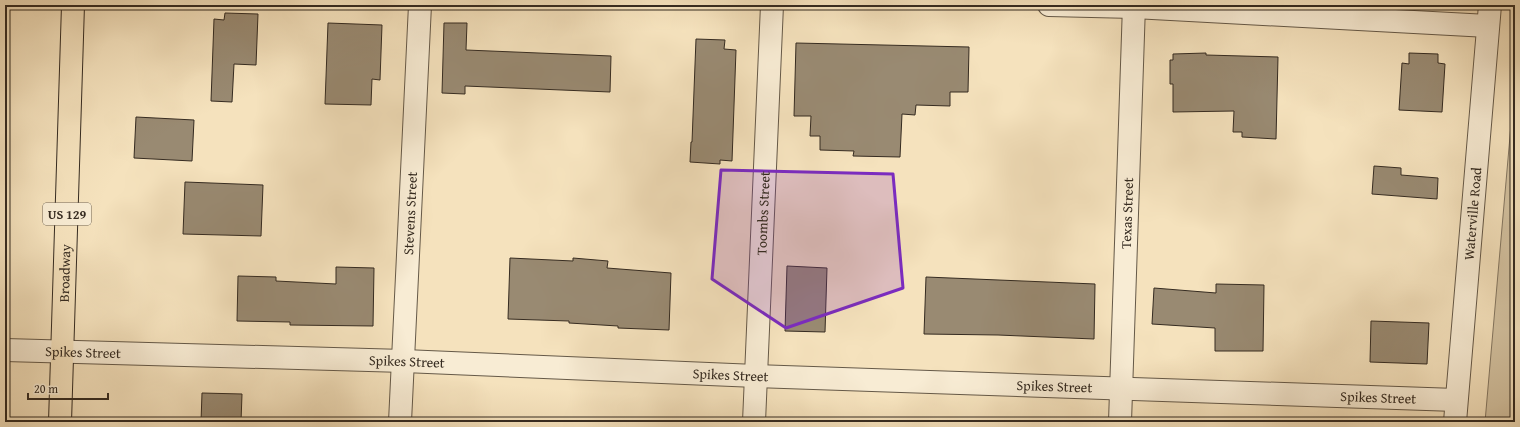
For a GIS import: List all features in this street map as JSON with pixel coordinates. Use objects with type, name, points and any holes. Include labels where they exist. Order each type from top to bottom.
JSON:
[{"type":"main road","name":"Broadway","points":[[60,422],[73,5]]},
{"type":"street","name":"Stevens Street","points":[[400,422],[420,5]]},
{"type":"street","name":"Toombs Street","points":[[754,422],[772,5]]},
{"type":"street","points":[[1049,5],[1489,16]]},
{"type":"street","name":"Texas Street","points":[[1120,422],[1134,6]]},
{"type":"street","name":"Waterville Road","points":[[1455,422],[1489,16]]},
{"type":"street","name":"Spikes Street","points":[[5,350],[404,361],[756,376],[1456,400]]},
{"type":"highlighted area","points":[[721,170],[893,174],[903,288],[786,328],[712,279]]},
{"type":"shaded area","points":[[1515,79],[1515,422],[1485,422]]},
{"type":"building","points":[[225,13],[258,14],[256,65],[234,64],[232,102],[211,101],[214,19],[224,20]]},
{"type":"building","points":[[328,23],[382,25],[380,80],[372,79],[371,105],[325,104]]},
{"type":"building","points":[[444,23],[467,23],[466,50],[611,56],[610,92],[465,86],[465,94],[442,93]]},
{"type":"building","points":[[696,39],[725,40],[724,49],[736,50],[732,161],[720,160],[720,164],[690,162]]},
{"type":"building","points":[[796,43],[969,47],[968,92],[950,92],[950,106],[916,105],[915,115],[902,114],[900,157],[853,156],[854,151],[820,150],[820,136],[810,136],[811,116],[794,116]]},
{"type":"building","points":[[1206,53],[1206,55],[1278,57],[1276,139],[1242,137],[1242,132],[1233,132],[1234,111],[1173,112],[1173,84],[1170,84],[1170,60],[1173,60],[1173,54]]},
{"type":"building","points":[[1409,53],[1438,54],[1438,63],[1445,64],[1442,112],[1399,110],[1402,63],[1409,64]]},
{"type":"building","points":[[136,117],[194,120],[192,161],[134,158]]},
{"type":"building","points":[[1374,166],[1401,168],[1401,175],[1438,178],[1437,199],[1372,194]]},
{"type":"building","points":[[185,182],[263,185],[261,236],[183,234]]},
{"type":"building","points":[[510,258],[573,261],[573,258],[608,261],[607,268],[671,273],[669,330],[618,328],[618,326],[569,323],[569,321],[508,319]]},
{"type":"building","points":[[787,266],[827,268],[825,332],[785,331]]},
{"type":"building","points":[[336,267],[374,268],[373,326],[290,325],[290,322],[237,321],[238,276],[276,277],[276,281],[336,284]]},
{"type":"building","points":[[926,277],[1095,284],[1094,339],[924,334]]},
{"type":"building","points":[[1216,284],[1264,285],[1263,351],[1215,351],[1215,328],[1152,324],[1154,288],[1216,293]]},
{"type":"building","points":[[1371,321],[1429,323],[1427,364],[1370,362]]},
{"type":"building","points":[[202,393],[242,394],[241,422],[201,422]]}]
